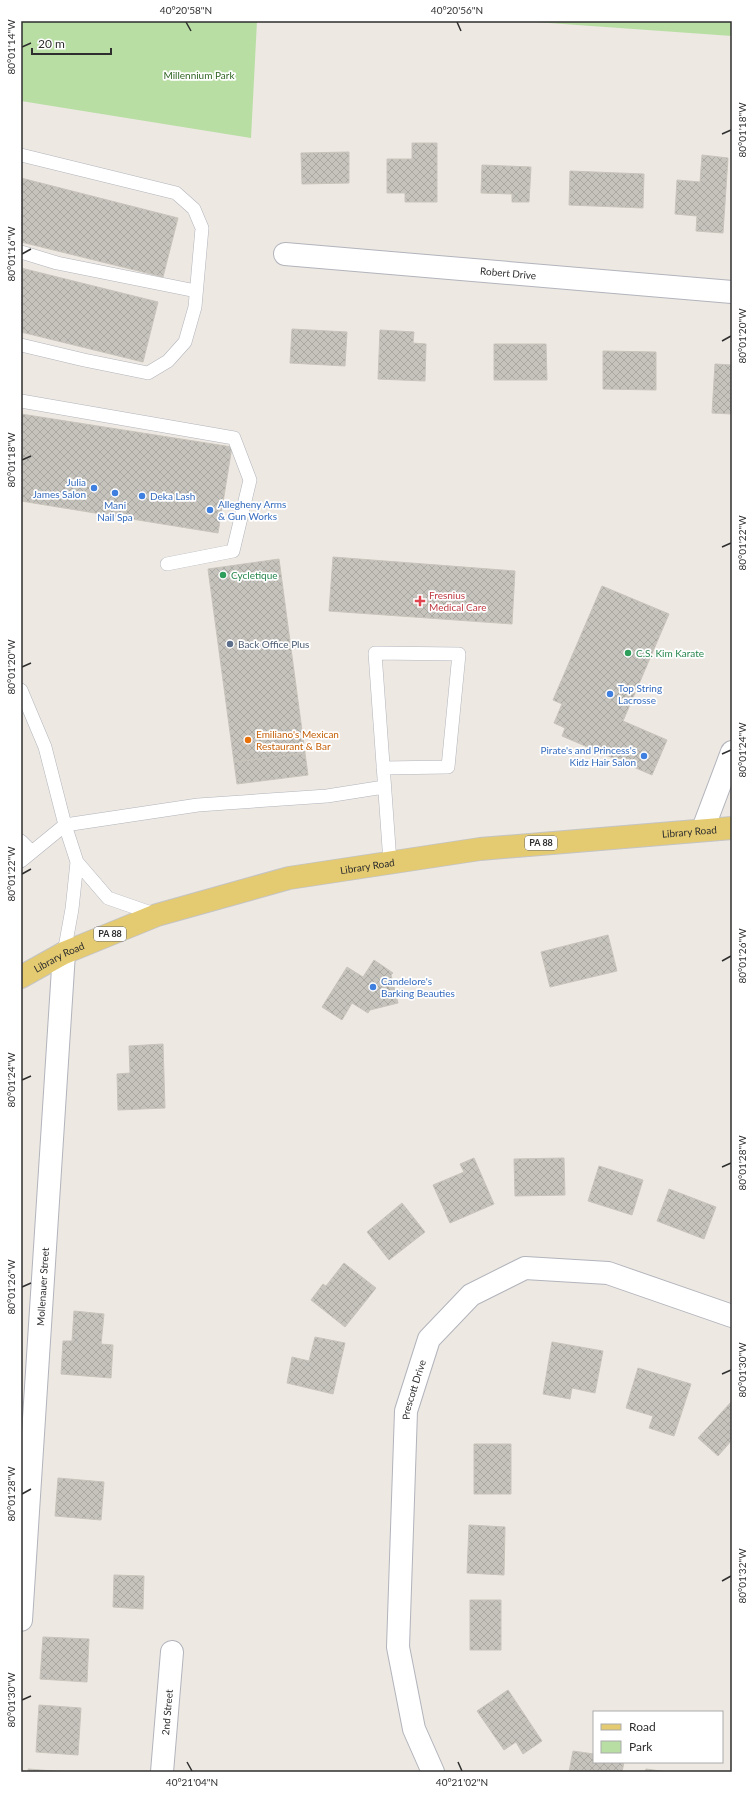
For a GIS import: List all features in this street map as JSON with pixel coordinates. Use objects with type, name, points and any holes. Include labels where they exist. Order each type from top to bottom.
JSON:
[{"type":"main road","name":"Library Road","points":[[21,977],[64,953],[157,914],[289,878],[480,849],[703,829],[732,828]]},
{"type":"street","name":"Robert Drive","points":[[285,254],[732,292]]},
{"type":"street","points":[[703,829],[732,752]]},
{"type":"street","name":"Mollenauer Street","points":[[21,1620],[64,953]]},
{"type":"street","name":"Prescott Drive","points":[[433,1772],[414,1729],[398,1647],[406,1411],[429,1339],[471,1295],[525,1268],[608,1273],[732,1316]]},
{"type":"street","name":"2nd Street","points":[[162,1772],[172,1652]]},
{"type":"lane","points":[[21,156],[176,193],[194,209],[202,228],[195,307],[185,342],[168,361],[148,373],[21,345]]},
{"type":"lane","points":[[21,252],[57,263],[196,291]]},
{"type":"lane","points":[[21,401],[234,438],[250,480],[233,551],[167,564]]},
{"type":"lane","points":[[382,768],[448,767],[459,654],[375,653],[382,768],[390,862]]},
{"type":"lane","points":[[21,690],[44,748],[65,825],[77,862],[108,898],[157,914]]},
{"type":"lane","points":[[21,861],[65,825],[198,805],[327,796],[384,786]]},
{"type":"lane","points":[[21,841],[32,852]]},
{"type":"lane","points":[[64,953],[72,909],[77,862]]},
{"type":"green space","name":"Millennium Park","points":[[21,21],[257,21],[251,138],[21,101]]},
{"type":"green space","points":[[521,21],[732,21],[732,36]]},
{"type":"building","points":[[412,143],[437,143],[437,202],[405,202],[405,193],[387,193],[387,159],[412,159]]},
{"type":"building","points":[[349,152],[349,183],[302,184],[301,153]]},
{"type":"building","points":[[702,155],[728,158],[723,233],[696,231],[697,216],[675,214],[677,180],[700,182]]},
{"type":"building","points":[[482,165],[531,167],[529,202],[512,202],[512,194],[481,193]]},
{"type":"building","points":[[570,171],[644,174],[643,208],[569,205]]},
{"type":"building","points":[[21,178],[178,218],[163,277],[21,242]]},
{"type":"building","points":[[21,268],[158,302],[143,362],[21,332]]},
{"type":"building","points":[[292,329],[347,332],[345,366],[290,363]]},
{"type":"building","points":[[380,330],[414,332],[413,343],[426,344],[425,381],[378,379]]},
{"type":"building","points":[[494,344],[546,344],[547,380],[494,380]]},
{"type":"building","points":[[603,351],[656,352],[656,390],[603,389]]},
{"type":"building","points":[[715,364],[732,365],[732,414],[712,413]]},
{"type":"building","points":[[21,414],[232,447],[218,533],[21,501]]},
{"type":"building","points":[[333,557],[515,571],[512,624],[329,611]]},
{"type":"building","points":[[279,559],[305,753],[234,762],[208,569]]},
{"type":"building","points":[[602,586],[669,614],[623,721],[667,740],[652,775],[562,736],[565,728],[554,723],[562,704],[553,700]]},
{"type":"building","points":[[305,753],[308,775],[237,784],[234,762]]},
{"type":"building","points":[[608,935],[617,971],[550,987],[541,952]]},
{"type":"building","points":[[374,960],[393,973],[391,975],[398,1003],[370,1010],[368,1013],[352,1003],[342,1020],[322,1007],[347,967],[363,977]]},
{"type":"building","points":[[163,1044],[165,1108],[118,1110],[117,1074],[130,1073],[129,1046]]},
{"type":"building","points":[[474,1158],[494,1204],[450,1223],[433,1185],[464,1172],[460,1164]]},
{"type":"building","points":[[564,1158],[565,1195],[515,1196],[514,1159]]},
{"type":"building","points":[[599,1166],[643,1180],[632,1215],[588,1201]]},
{"type":"building","points":[[669,1189],[716,1207],[704,1239],[657,1221]]},
{"type":"building","points":[[402,1203],[425,1232],[389,1260],[367,1232]]},
{"type":"building","points":[[344,1263],[376,1288],[345,1327],[311,1300],[323,1284],[326,1286]]},
{"type":"building","points":[[74,1311],[104,1314],[101,1344],[113,1345],[111,1378],[61,1374],[63,1341],[72,1341]]},
{"type":"building","points":[[315,1337],[345,1343],[333,1394],[287,1383],[292,1357],[309,1361]]},
{"type":"building","points":[[552,1342],[603,1351],[595,1393],[572,1388],[570,1399],[543,1394]]},
{"type":"building","points":[[638,1368],[691,1384],[674,1436],[649,1428],[653,1416],[626,1408]]},
{"type":"building","points":[[732,1401],[732,1440],[718,1456],[698,1438]]},
{"type":"building","points":[[474,1444],[511,1444],[511,1494],[474,1494]]},
{"type":"building","points":[[58,1478],[104,1482],[101,1520],[55,1516]]},
{"type":"building","points":[[469,1525],[505,1527],[504,1575],[467,1573]]},
{"type":"building","points":[[114,1575],[144,1576],[143,1609],[113,1607]]},
{"type":"building","points":[[470,1600],[501,1600],[501,1650],[470,1650]]},
{"type":"building","points":[[43,1637],[89,1639],[87,1682],[40,1679]]},
{"type":"building","points":[[508,1690],[542,1741],[523,1754],[516,1742],[504,1750],[477,1711]]},
{"type":"building","points":[[39,1705],[81,1708],[78,1755],[36,1752]]},
{"type":"building","points":[[573,1751],[593,1754],[593,1763],[624,1763],[622,1772],[569,1772]]},
{"type":"building","points":[[28,1769],[66,1772],[28,1772]]},
{"type":"building","points":[[646,1769],[668,1772],[645,1772]]},
{"type":"place","name":"Julia James Salon","points":[[94,488]]},
{"type":"place","name":"Mani Nail Spa","points":[[115,493]]},
{"type":"place","name":"Deka Lash","points":[[142,496]]},
{"type":"place","name":"Allegheny Arms & Gun Works","points":[[210,510]]},
{"type":"place","name":"Cycletique","points":[[223,575]]},
{"type":"place","name":"Fresnius Medical Care","points":[[420,601]]},
{"type":"place","name":"Back Office Plus","points":[[230,644]]},
{"type":"place","name":"C.S. Kim Karate","points":[[628,653]]},
{"type":"place","name":"Top String Lacrosse","points":[[610,694]]},
{"type":"place","name":"Emiliano's Mexican Restaurant & Bar","points":[[248,740]]},
{"type":"place","name":"Pirate's and Princess's Kidz Hair Salon","points":[[644,756]]},
{"type":"place","name":"Candelore's Barking Beauties","points":[[373,987]]}]
